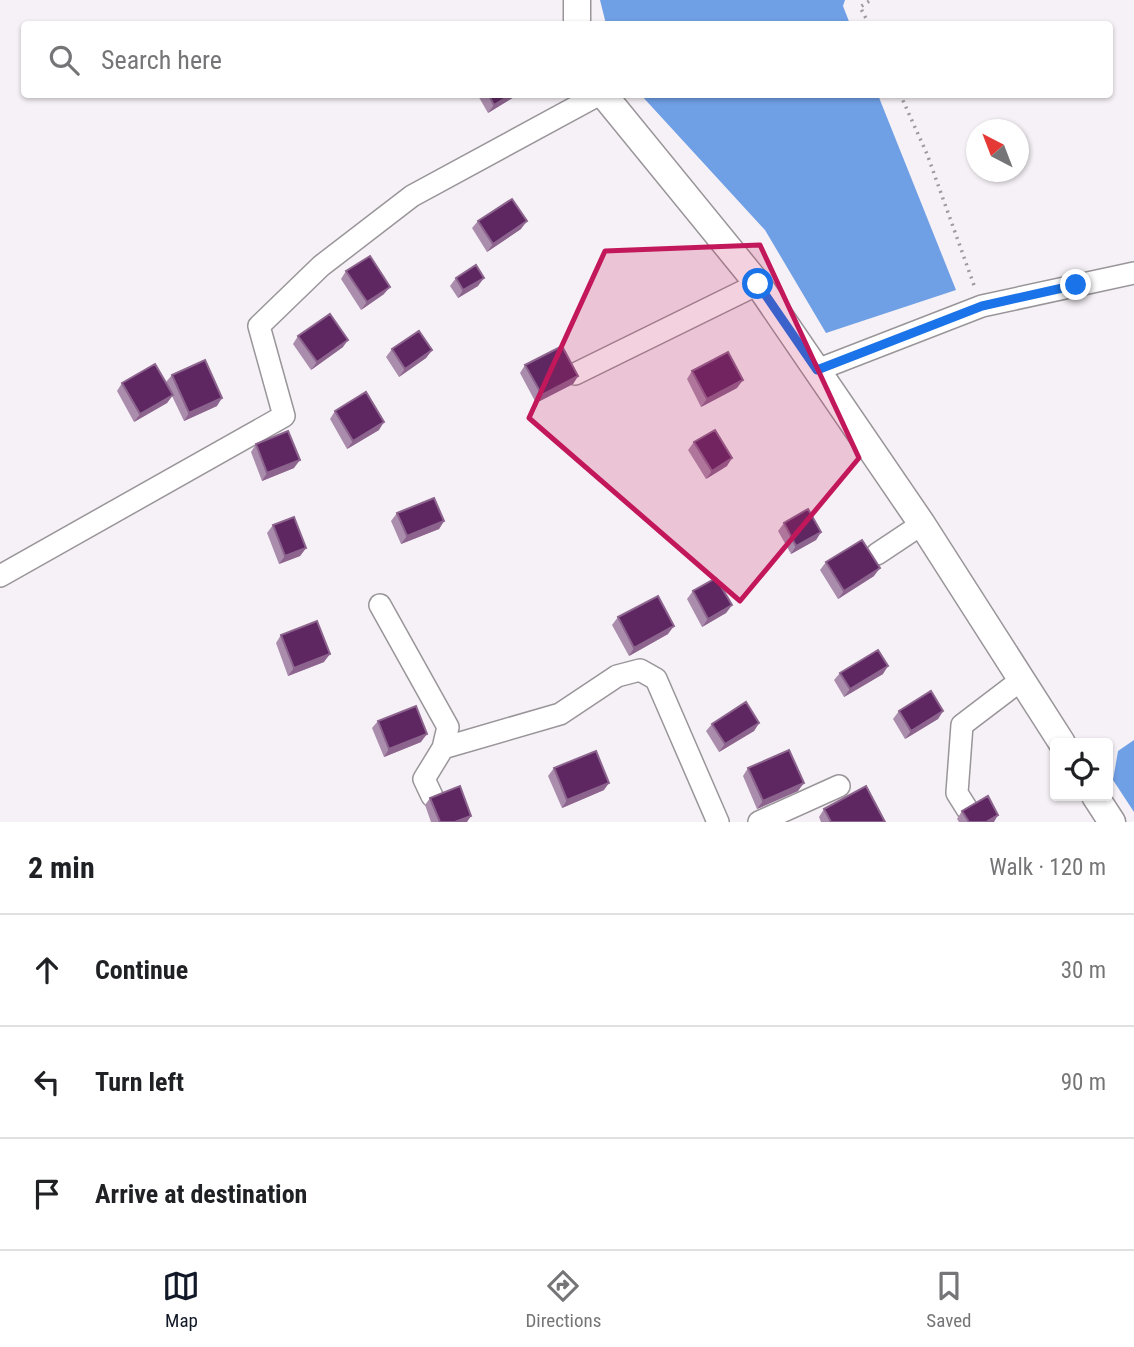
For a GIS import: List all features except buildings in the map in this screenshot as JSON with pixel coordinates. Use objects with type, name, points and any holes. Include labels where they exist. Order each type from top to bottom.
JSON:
[{"type":"street","points":[[577,21],[578,0]]},
{"type":"street","points":[[0,576],[284,416],[259,326],[321,266],[412,196],[595,98]]},
{"type":"street","points":[[605,98],[758,284],[922,524],[1059,738]]},
{"type":"street","points":[[817,370],[982,306],[1134,273]]},
{"type":"street","points":[[575,374],[758,284]]},
{"type":"street","points":[[877,554],[922,524]]},
{"type":"street","points":[[380,605],[448,727],[443,748],[424,779],[432,796]]},
{"type":"street","points":[[443,748],[560,714],[617,676],[640,670],[656,679],[718,822]]},
{"type":"street","points":[[967,809],[957,793],[962,725],[1021,680]]},
{"type":"street","points":[[759,822],[839,786]]},
{"type":"street","points":[[1098,801],[1112,822]]},
{"type":"path","points":[[867,21],[860,7],[871,0]]},
{"type":"path","points":[[902,98],[927,154],[982,306]]},
{"type":"highlighted area","points":[[760,245],[859,458],[740,601],[529,418],[605,251]]},
{"type":"water","points":[[600,0],[845,0],[843,6],[849,21],[605,21]]},
{"type":"water","points":[[644,98],[879,98],[956,290],[826,333],[765,230]]},
{"type":"water","points":[[1134,740],[1134,812],[1113,780],[1118,751]]},
{"type":"route","points":[[758,284],[817,370],[982,306],[1076,285]]}]
